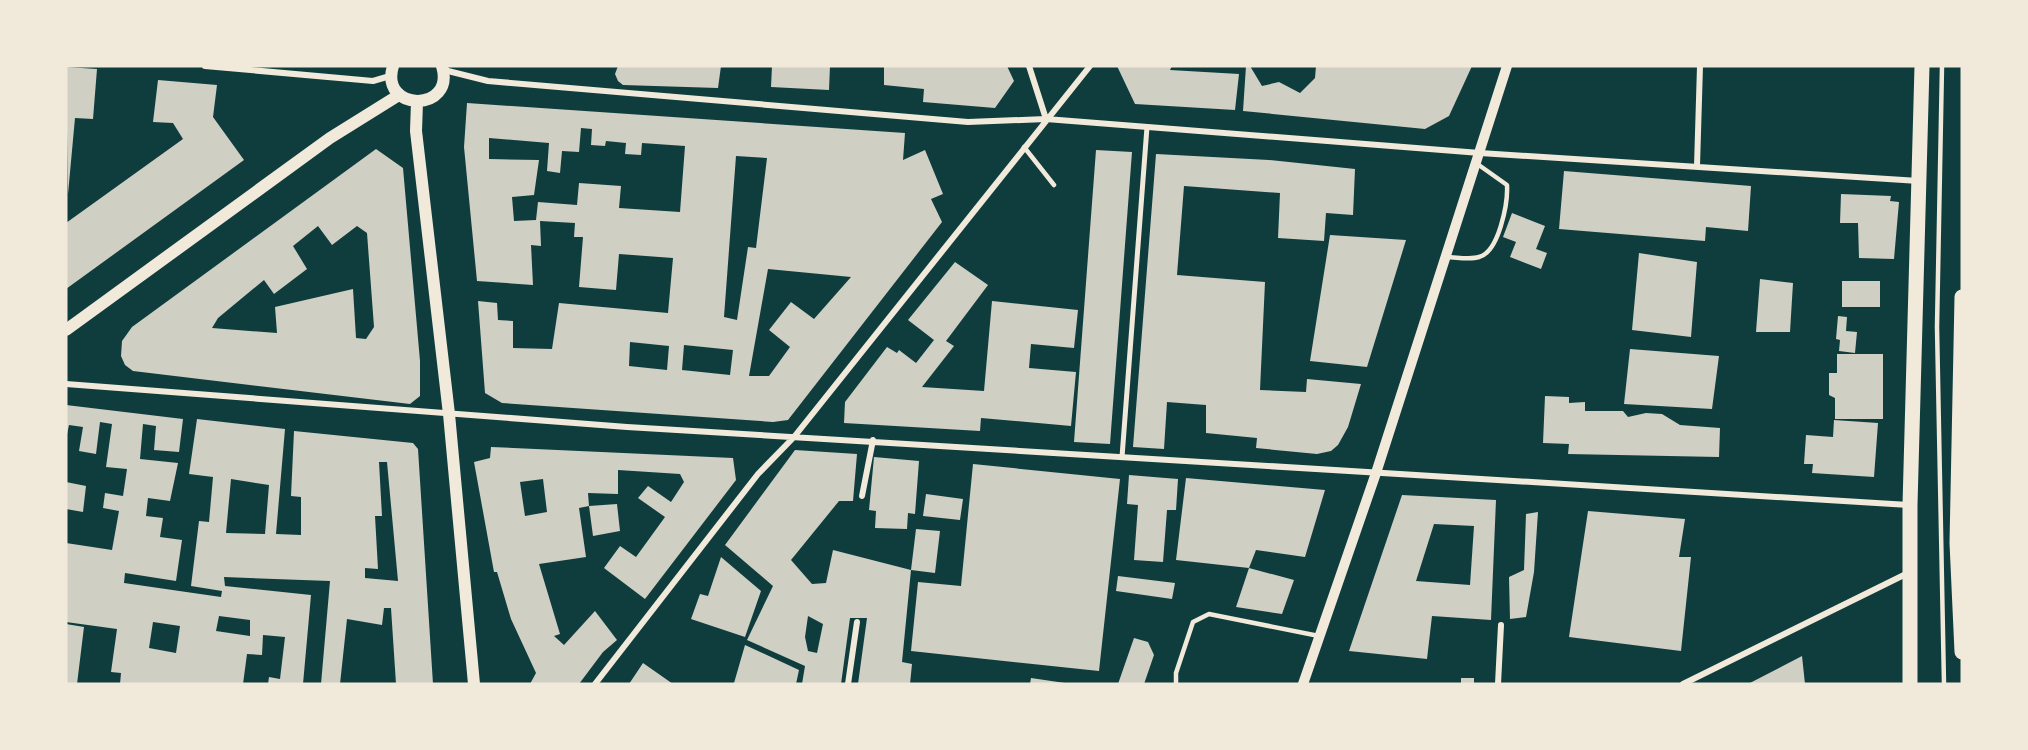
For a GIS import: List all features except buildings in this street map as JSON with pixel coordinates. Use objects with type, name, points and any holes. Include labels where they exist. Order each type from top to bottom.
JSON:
[{"type":"main road","points":[[1910,684],[1910,505],[1922,66]]},
{"type":"main road","points":[[399,95],[417,102],[431,99],[442,87],[443,68]]},
{"type":"main road","points":[[392,71],[399,95]]},
{"type":"main road","points":[[66,330],[330,138],[399,95]]},
{"type":"main road","points":[[417,102],[416,131],[449,414],[474,684]]},
{"type":"main road","points":[[1962,297],[1960,542],[1962,652]]},
{"type":"street","points":[[205,66],[373,81],[392,71]]},
{"type":"street","points":[[1029,66],[1046,119]]},
{"type":"street","points":[[595,684],[758,474],[794,437],[1090,66]]},
{"type":"street","points":[[1303,684],[1376,473],[1507,66]]},
{"type":"street","points":[[1697,165],[1700,66]]},
{"type":"street","points":[[443,68],[488,81],[968,122],[1046,119],[1478,158],[1697,165],[1919,182]]},
{"type":"street","points":[[1122,457],[1147,127]]},
{"type":"street","points":[[66,384],[449,414],[794,437],[873,440],[1910,505]]},
{"type":"street","points":[[862,496],[873,440]]},
{"type":"street","points":[[1683,684],[1909,573]]},
{"type":"street","points":[[848,684],[857,622]]},
{"type":"street","points":[[1498,684],[1501,625]]},
{"type":"lane","points":[[1942,66],[1937,327],[1944,684]]},
{"type":"lane","points":[[1024,147],[1054,185]]},
{"type":"lane","points":[[1446,257],[1480,257],[1492,248],[1508,203],[1507,185],[1478,158]]},
{"type":"lane","points":[[1176,684],[1176,673],[1193,622],[1209,614],[1319,636]]}]
